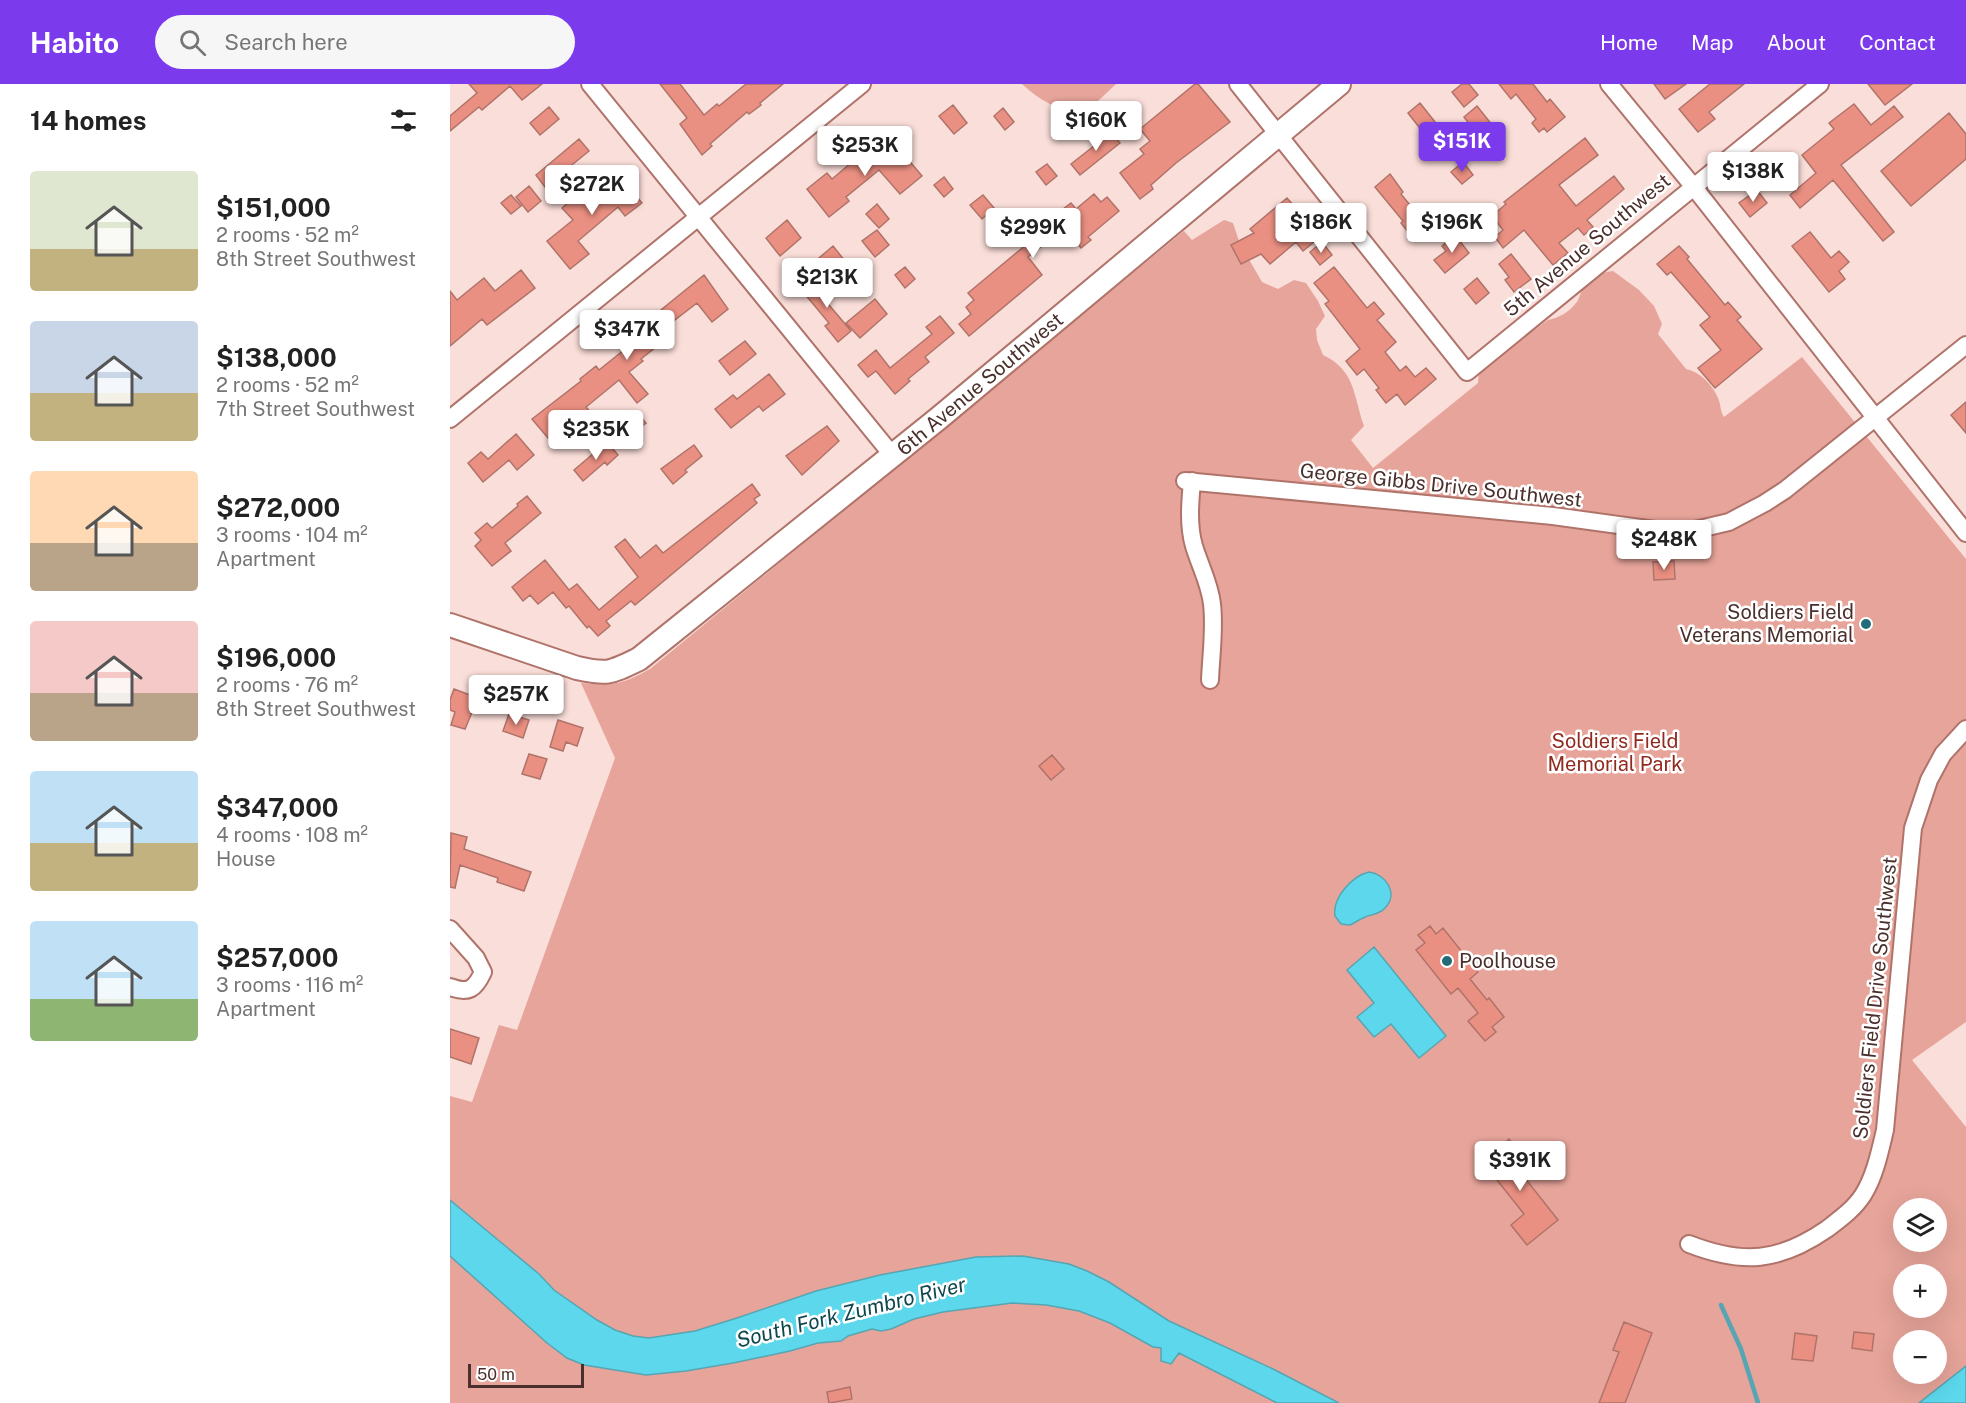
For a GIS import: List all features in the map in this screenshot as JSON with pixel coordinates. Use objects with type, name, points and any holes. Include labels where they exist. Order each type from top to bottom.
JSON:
[{"type":"street","points":[[590,84],[893,456]]},
{"type":"street","points":[[450,419],[862,84]]},
{"type":"street","points":[[1238,84],[1277,135]]},
{"type":"street","name":"6th Avenue Southwest","points":[[450,625],[577,668],[596,672],[612,672],[639,659],[893,456],[1339,84]]},
{"type":"street","points":[[1610,84],[1966,533]]},
{"type":"street","name":"5th Avenue Southwest","points":[[1277,135],[1467,372],[1820,84]]},
{"type":"street","name":"George Gibbs Drive Southwest","points":[[1209,680],[1213,611],[1209,586],[1190,527],[1188,481],[1552,516],[1655,530],[1695,530],[1729,522],[1765,503],[1801,478],[1966,345]]},
{"type":"street","name":"Soldiers Field Drive Southwest","points":[[1689,1244],[1726,1256],[1766,1257],[1783,1252],[1819,1234],[1852,1209],[1864,1194],[1879,1156],[1885,1130],[1913,828],[1929,780],[1943,754],[1966,729]]},
{"type":"street","points":[[450,928],[476,958],[483,972],[477,986],[466,991],[450,987]]},
{"type":"green space","points":[[1022,84],[1116,84],[1083,115],[1050,104]]},
{"type":"green space","name":"Soldiers Field Memorial Park","points":[[1224,220],[1233,223],[1240,244],[1262,282],[1278,289],[1294,280],[1306,283],[1325,316],[1316,329],[1317,340],[1323,355],[1342,368],[1355,394],[1364,426],[1351,440],[1373,468],[1478,383],[1479,371],[1491,361],[1548,320],[1567,312],[1577,302],[1582,290],[1592,279],[1613,271],[1639,290],[1654,306],[1662,324],[1658,334],[1686,369],[1701,376],[1709,383],[1718,398],[1724,417],[1802,357],[1966,559],[1966,1022],[1912,1060],[1966,1127],[1966,1403],[450,1403],[450,1096],[472,1102],[499,1025],[517,1030],[615,758],[581,683],[617,683],[650,669],[1184,231],[1192,240]]},
{"type":"water","points":[[1369,872],[1381,876],[1389,886],[1391,897],[1389,903],[1380,912],[1350,925],[1341,924],[1335,916],[1340,895],[1356,878]]},
{"type":"water","points":[[1374,947],[1446,1036],[1419,1058],[1391,1024],[1374,1037],[1357,1017],[1374,1003],[1347,970]]},
{"type":"water","name":"South Fork Zumbro River","points":[[450,1200],[539,1274],[554,1290],[597,1320],[615,1330],[633,1336],[649,1338],[695,1331],[816,1291],[880,1275],[976,1257],[1023,1256],[1069,1264],[1087,1271],[1109,1282],[1169,1321],[1273,1369],[1339,1403],[1277,1403],[1179,1353],[1171,1364],[1161,1361],[1161,1348],[1153,1347],[1110,1323],[1079,1311],[1046,1305],[1012,1303],[943,1312],[914,1319],[891,1329],[881,1331],[872,1329],[848,1336],[841,1341],[818,1343],[790,1351],[686,1371],[646,1375],[584,1365],[567,1358],[547,1343],[450,1256]]},
{"type":"water","points":[[1966,1366],[1966,1403],[1919,1403],[1943,1384],[1947,1384],[1947,1381]]},
{"type":"building","points":[[469,84],[542,84],[522,100],[510,86],[482,110],[479,107],[450,131],[450,116],[477,93]]},
{"type":"building","points":[[660,84],[680,84],[704,115],[746,84],[783,84],[760,103],[761,105],[749,114],[747,112],[710,144],[712,146],[702,155],[680,124],[687,118]]},
{"type":"building","points":[[1195,84],[1198,84],[1230,122],[1176,163],[1151,185],[1153,189],[1140,199],[1120,173],[1144,154],[1140,149],[1150,141],[1140,129]]},
{"type":"building","points":[[1462,84],[1469,84],[1478,95],[1464,107],[1452,92]]},
{"type":"building","points":[[1499,84],[1533,84],[1547,102],[1550,99],[1565,117],[1547,132],[1544,128],[1539,132],[1532,123],[1536,119],[1516,94],[1511,99]]},
{"type":"building","points":[[1654,84],[1686,84],[1665,99]]},
{"type":"building","points":[[1710,84],[1744,84],[1709,112],[1715,119],[1698,132],[1679,109]]},
{"type":"building","points":[[1868,84],[1912,84],[1885,105]]},
{"type":"building","points":[[1420,103],[1439,127],[1442,124],[1452,138],[1437,150],[1408,113]]},
{"type":"building","points":[[1854,104],[1871,125],[1894,106],[1903,117],[1841,165],[1894,232],[1883,241],[1833,180],[1800,208],[1790,195],[1816,173],[1802,155],[1834,129],[1829,123]]},
{"type":"building","points":[[953,105],[967,123],[954,134],[939,116]]},
{"type":"building","points":[[1477,106],[1492,125],[1479,136],[1464,117]]},
{"type":"building","points":[[549,107],[559,119],[540,135],[530,123]]},
{"type":"building","points":[[1003,108],[1014,122],[1005,130],[994,116]]},
{"type":"building","points":[[1949,113],[1966,134],[1966,159],[1911,206],[1881,171]]},
{"type":"building","points":[[1108,129],[1120,143],[1080,175],[1071,164],[1099,142],[1096,139]]},
{"type":"building","points":[[890,138],[922,176],[900,194],[879,170],[846,197],[849,201],[829,217],[807,189],[827,173],[832,179],[858,157],[862,162]]},
{"type":"building","points":[[1585,138],[1598,155],[1559,185],[1576,206],[1614,176],[1624,189],[1587,220],[1593,227],[1584,235],[1578,228],[1559,243],[1568,253],[1553,265],[1524,230],[1503,248],[1495,237],[1503,230],[1492,216],[1506,204],[1504,202]]},
{"type":"building","points":[[579,139],[589,151],[545,187],[536,175]]},
{"type":"building","points":[[1463,162],[1473,175],[1462,184],[1451,172]]},
{"type":"building","points":[[1047,164],[1057,176],[1046,185],[1036,172]]},
{"type":"building","points":[[614,170],[642,203],[625,216],[618,207],[578,241],[589,254],[570,269],[547,241],[573,220],[562,208],[578,194],[581,199]]},
{"type":"building","points":[[1390,174],[1403,192],[1401,194],[1426,225],[1412,237],[1401,223],[1403,221],[1375,187]]},
{"type":"building","points":[[944,177],[953,189],[944,197],[934,185]]},
{"type":"building","points":[[529,186],[541,201],[528,212],[516,197]]},
{"type":"building","points":[[1757,190],[1767,203],[1750,217],[1739,203]]},
{"type":"building","points":[[1094,194],[1101,202],[1107,197],[1119,211],[1088,237],[1091,240],[1081,248],[1064,228],[1028,257],[1042,275],[969,336],[959,324],[971,314],[966,307],[974,300],[968,293],[1033,239],[1027,231],[1043,218],[1046,222],[1071,203],[1076,209]]},
{"type":"building","points":[[511,195],[521,206],[511,214],[501,203]]},
{"type":"building","points":[[983,195],[994,208],[982,219],[970,205]]},
{"type":"building","points":[[1287,198],[1302,215],[1296,219],[1314,242],[1303,251],[1296,242],[1270,264],[1261,254],[1241,264],[1231,245],[1254,233],[1250,229]]},
{"type":"building","points":[[877,204],[889,219],[879,228],[866,214]]},
{"type":"building","points":[[787,220],[801,238],[780,256],[766,238]]},
{"type":"building","points":[[877,230],[889,245],[875,257],[862,241]]},
{"type":"building","points":[[1810,232],[1831,258],[1839,251],[1849,262],[1839,271],[1845,279],[1829,292],[1792,246]]},
{"type":"building","points":[[1455,235],[1469,253],[1445,273],[1434,260],[1446,251],[1442,246]]},
{"type":"building","points":[[1322,242],[1332,255],[1320,265],[1310,252]]},
{"type":"building","points":[[833,246],[849,266],[835,278],[819,258]]},
{"type":"building","points":[[1679,246],[1725,305],[1728,302],[1741,317],[1737,320],[1762,349],[1715,388],[1698,368],[1721,350],[1700,325],[1710,317],[1671,272],[1667,275],[1657,264]]},
{"type":"building","points":[[1511,254],[1531,279],[1514,292],[1505,280],[1509,277],[1499,264]]},
{"type":"building","points":[[905,267],[915,279],[905,288],[895,275]]},
{"type":"building","points":[[1334,267],[1367,308],[1374,302],[1384,314],[1377,320],[1396,342],[1385,352],[1400,371],[1406,366],[1415,377],[1426,368],[1436,379],[1405,405],[1397,394],[1386,403],[1376,390],[1379,388],[1364,369],[1357,375],[1346,361],[1360,349],[1325,304],[1329,301],[1314,283]]},
{"type":"building","points":[[521,270],[535,288],[487,325],[482,319],[450,346],[450,291],[457,300],[484,278],[495,291]]},
{"type":"building","points":[[704,275],[728,309],[712,322],[697,303],[662,330],[665,334],[654,342],[657,346],[629,372],[648,394],[637,403],[619,380],[586,407],[591,413],[574,428],[568,421],[548,438],[532,419],[581,381],[580,379],[596,366],[599,370],[640,337],[638,334],[663,313],[661,310]]},
{"type":"building","points":[[822,278],[833,292],[824,299],[851,331],[838,342],[825,326],[829,323],[804,293]]},
{"type":"building","points":[[1477,278],[1489,293],[1476,304],[1464,289]]},
{"type":"building","points":[[875,299],[887,314],[860,338],[846,323]]},
{"type":"building","points":[[940,316],[954,333],[925,357],[929,362],[908,379],[910,381],[895,394],[876,371],[868,377],[858,365],[876,350],[890,368],[932,334],[926,327]]},
{"type":"building","points":[[745,341],[756,354],[730,375],[719,361]]},
{"type":"building","points":[[769,374],[785,394],[763,411],[759,406],[731,428],[715,409],[733,395],[737,399]]},
{"type":"building","points":[[1966,402],[1966,433],[1951,415]]},
{"type":"building","points":[[636,411],[646,423],[630,435],[621,424]]},
{"type":"building","points":[[827,426],[839,441],[802,475],[786,456]]},
{"type":"building","points":[[516,434],[534,455],[517,470],[509,460],[483,482],[468,463],[481,452],[488,459]]},
{"type":"building","points":[[607,442],[618,455],[607,465],[605,462],[583,481],[574,470]]},
{"type":"building","points":[[694,445],[702,456],[673,484],[661,469]]},
{"type":"building","points":[[752,484],[760,495],[754,499],[757,503],[635,605],[631,601],[606,621],[610,626],[598,636],[589,626],[587,628],[569,606],[566,608],[553,592],[538,604],[530,595],[523,601],[512,587],[545,560],[569,590],[577,584],[599,610],[638,577],[615,547],[625,539],[640,558],[656,545],[663,553]]},
{"type":"building","points":[[527,496],[541,513],[505,543],[511,551],[492,566],[475,546],[481,540],[475,533],[487,523],[492,528]]},
{"type":"building","points":[[1674,561],[1675,579],[1654,580],[1653,562]]},
{"type":"building","points":[[454,689],[478,698],[465,729],[451,725],[455,712],[450,710],[450,700]]},
{"type":"building","points":[[509,714],[529,720],[523,738],[503,731]]},
{"type":"building","points":[[558,720],[583,728],[577,746],[566,742],[563,751],[550,747]]},
{"type":"building","points":[[529,754],[547,759],[540,779],[522,774]]},
{"type":"building","points":[[1052,755],[1064,769],[1051,780],[1039,766]]},
{"type":"building","points":[[451,833],[467,837],[464,849],[531,872],[524,891],[497,882],[498,878],[460,865],[455,888],[450,887]]},
{"type":"building","name":"Poolhouse","points":[[1430,926],[1436,934],[1443,928],[1478,972],[1470,979],[1504,1017],[1492,1027],[1496,1032],[1485,1041],[1468,1021],[1478,1013],[1475,1009],[1458,988],[1451,994],[1416,950],[1425,943],[1418,935]]},
{"type":"building","points":[[450,1029],[479,1038],[471,1064],[450,1057]]},
{"type":"building","points":[[1509,1139],[1526,1161],[1517,1168],[1558,1220],[1527,1245],[1511,1225],[1524,1214],[1482,1161]]},
{"type":"building","points":[[1624,1322],[1652,1333],[1625,1403],[1599,1403],[1619,1352],[1613,1350]]},
{"type":"building","points":[[1854,1332],[1874,1334],[1872,1351],[1852,1348]]},
{"type":"building","points":[[1795,1333],[1817,1336],[1813,1361],[1792,1359]]},
{"type":"building","points":[[850,1387],[852,1399],[829,1403],[827,1392]]},
{"type":"waterway","points":[[1721,1305],[1741,1349],[1758,1403]]},
{"type":"place","name":"Soldiers Field Veterans Memorial","points":[[1866,624]]},
{"type":"place","name":"Poolhouse","points":[[1447,961]]}]
